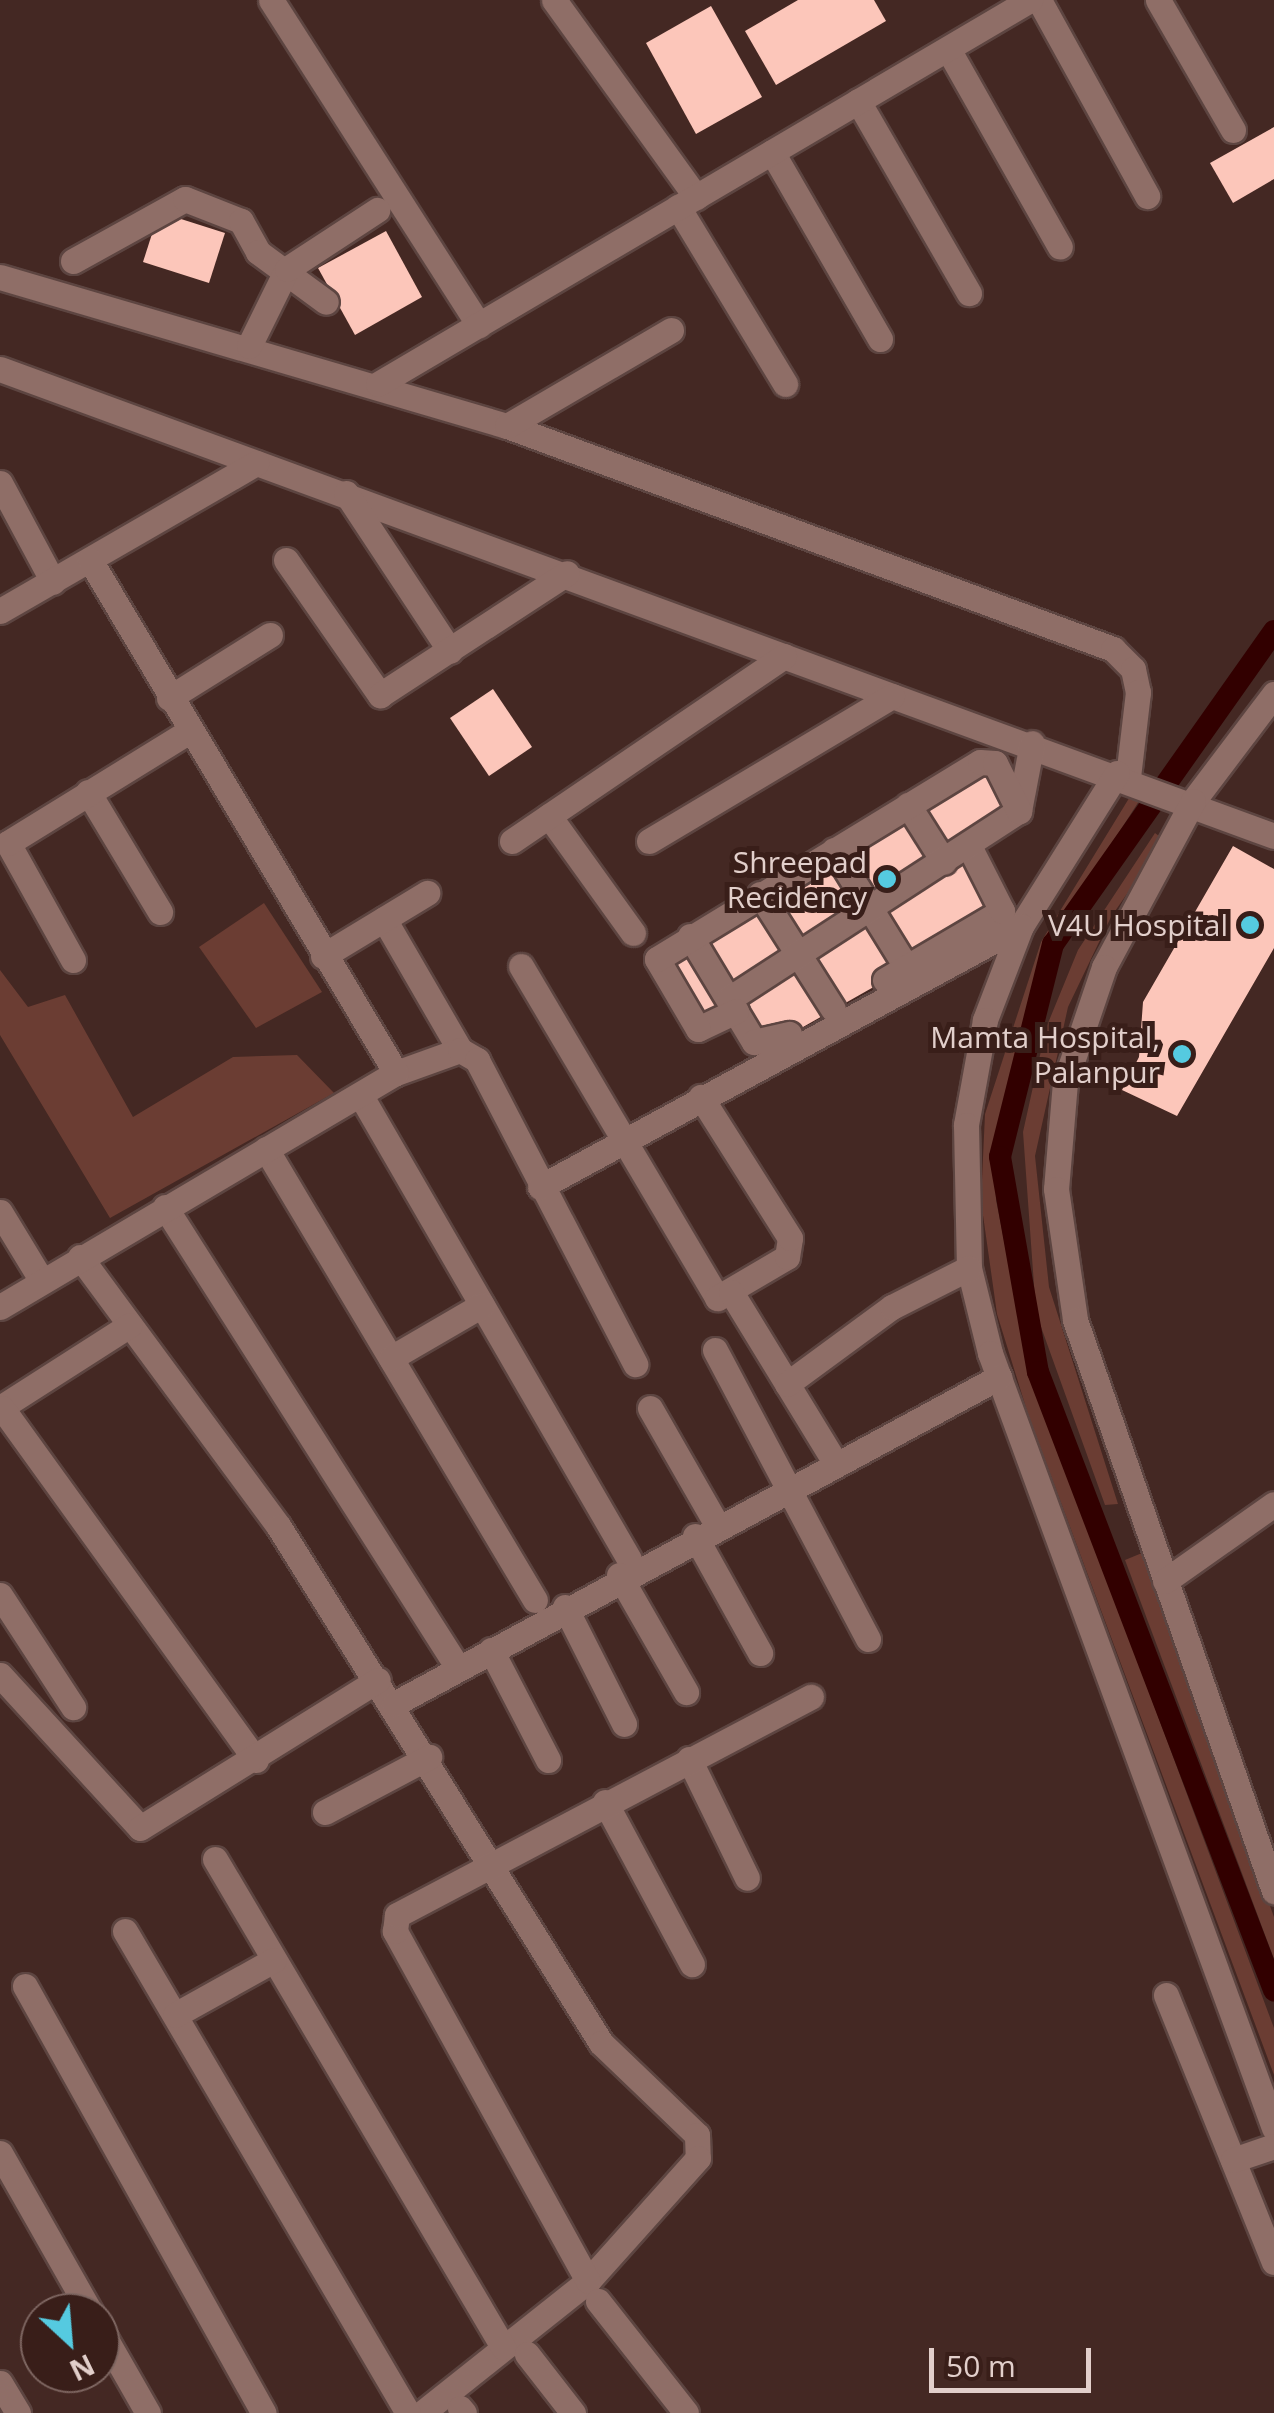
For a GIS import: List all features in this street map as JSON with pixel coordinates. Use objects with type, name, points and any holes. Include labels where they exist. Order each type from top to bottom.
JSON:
[{"type":"street","points":[[271,0],[479,324]]},
{"type":"street","points":[[554,0],[687,202],[785,384]]},
{"type":"street","points":[[378,384],[1030,0]]},
{"type":"street","points":[[1039,0],[1146,196]]},
{"type":"street","points":[[1158,0],[1233,130]]},
{"type":"street","points":[[948,48],[1060,247]]},
{"type":"street","points":[[858,101],[969,294]]},
{"type":"street","points":[[772,152],[880,339]]},
{"type":"street","points":[[73,261],[185,199],[241,221],[258,252],[326,302]]},
{"type":"street","points":[[248,346],[286,269],[377,210]]},
{"type":"street","points":[[0,277],[378,384],[507,426],[1113,649],[1133,668],[1138,692],[1132,778],[1021,926],[985,1020],[968,1110],[969,1268],[999,1377],[1274,2128]]},
{"type":"street","points":[[507,426],[671,330]]},
{"type":"street","points":[[0,368],[567,573],[892,696],[1132,778],[1274,836]]},
{"type":"street","points":[[0,611],[256,463]]},
{"type":"street","points":[[0,483],[52,582]]},
{"type":"street","points":[[346,493],[450,650]]},
{"type":"street","points":[[90,560],[323,956],[396,1072]]},
{"type":"street","points":[[286,560],[374,694],[450,650],[567,573]]},
{"type":"street","points":[[169,698],[270,634]]},
{"type":"street","points":[[512,841],[784,656]]},
{"type":"street","points":[[1274,694],[1185,799],[1104,967],[1056,1135],[1062,1265],[1075,1320],[1274,1891]]},
{"type":"street","points":[[648,841],[892,696]]},
{"type":"street","points":[[73,960],[8,842],[189,731]]},
{"type":"street","points":[[1019,811],[986,760],[690,936],[657,960],[692,1024],[704,1028],[798,954],[1019,811],[1032,743]]},
{"type":"street","points":[[88,792],[160,912]]},
{"type":"street","points":[[908,805],[944,862]]},
{"type":"street","points":[[550,816],[633,933]]},
{"type":"street","points":[[690,936],[754,1042],[767,1046],[1002,911],[969,846]]},
{"type":"street","points":[[834,850],[906,968]]},
{"type":"street","points":[[323,956],[427,892]]},
{"type":"street","points":[[760,894],[833,1009]]},
{"type":"street","points":[[384,919],[460,1050],[477,1060],[635,1364]]},
{"type":"street","points":[[540,1187],[1021,926]]},
{"type":"street","points":[[521,966],[628,1141],[709,1296],[731,1292],[786,1257],[790,1238],[701,1097]]},
{"type":"street","points":[[0,1308],[80,1256],[361,1096],[396,1072],[460,1050]]},
{"type":"street","points":[[361,1096],[482,1305],[624,1567],[686,1692]]},
{"type":"street","points":[[266,1149],[535,1600]]},
{"type":"street","points":[[165,1207],[458,1668]]},
{"type":"street","points":[[2,1218],[42,1281]]},
{"type":"street","points":[[80,1256],[394,1704],[493,1859],[601,2043],[700,2146],[593,2291],[422,2413]]},
{"type":"street","points":[[787,1384],[892,1307],[969,1268]]},
{"type":"street","points":[[731,1292],[834,1461]]},
{"type":"street","points":[[391,1358],[482,1305]]},
{"type":"street","points":[[130,1325],[1,1408],[256,1760]]},
{"type":"street","points":[[715,1350],[868,1640]]},
{"type":"street","points":[[394,1704],[565,1608],[624,1567],[706,1531],[999,1377]]},
{"type":"street","points":[[650,1408],[760,1653]]},
{"type":"street","points":[[1164,1581],[1274,1504]]},
{"type":"street","points":[[0,1595],[74,1706]]},
{"type":"street","points":[[565,1608],[624,1724]]},
{"type":"street","points":[[490,1650],[548,1760]]},
{"type":"street","points":[[0,1676],[140,1828],[256,1760],[378,1680]]},
{"type":"street","points":[[686,2413],[593,2291],[395,1931],[406,1904],[811,1697]]},
{"type":"street","points":[[325,1812],[429,1757]]},
{"type":"street","points":[[690,1759],[748,1878]]},
{"type":"street","points":[[605,1802],[692,1964]]},
{"type":"street","points":[[215,1859],[515,2350],[573,2413]]},
{"type":"street","points":[[126,1930],[408,2413]]},
{"type":"street","points":[[176,2016],[274,1960]]},
{"type":"street","points":[[25,1986],[264,2413]]},
{"type":"street","points":[[1166,1996],[1274,2262]]},
{"type":"street","points":[[1232,2160],[1274,2146]]},
{"type":"street","points":[[0,2153],[80,2293]]},
{"type":"street","points":[[120,2364],[148,2413]]},
{"type":"street","points":[[0,2382],[18,2413]]},
{"type":"shaded area","points":[[1131,795],[1141,798],[1046,946],[995,1146],[996,1200],[1031,1375],[1274,2028],[1274,2075],[1028,1414],[997,1314],[981,1201],[985,1114],[1041,942]]},
{"type":"shaded area","points":[[1155,833],[1164,840],[1111,917],[1068,1007],[1035,1156],[1049,1287],[1118,1504],[1105,1505],[1036,1313],[1023,1132],[1046,1028],[1078,950]]},
{"type":"shaded area","points":[[264,903],[322,992],[256,1028],[199,947]]},
{"type":"shaded area","points":[[0,970],[28,1007],[65,995],[133,1117],[233,1057],[297,1055],[334,1093],[110,1218],[0,1035]]},
{"type":"shaded area","points":[[1142,1553],[1274,1917],[1274,1959],[1125,1560]]},
{"type":"building","points":[[798,0],[874,0],[886,21],[776,85],[745,31]]},
{"type":"building","points":[[711,6],[762,97],[696,134],[646,43]]},
{"type":"building","points":[[1274,127],[1274,179],[1233,203],[1210,163]]},
{"type":"building","points":[[159,212],[225,233],[209,283],[143,262]]},
{"type":"building","points":[[386,231],[422,297],[355,335],[318,268]]},
{"type":"building","points":[[493,689],[532,747],[489,776],[450,718]]},
{"type":"building","name":"Shreepad Recidency","points":[[989,757],[1019,811],[969,846],[1006,912],[773,1044],[736,1011],[704,1028],[661,954]]},
{"type":"building","points":[[1233,846],[1274,869],[1274,948],[1177,1116],[1122,1090],[1139,1057],[1143,1002]]},
{"type":"waterway","points":[[1274,631],[1053,944],[1000,1157],[1038,1372],[1274,1990]]},
{"type":"place","name":"Shreepad Recidency","points":[[887,879]]},
{"type":"place","name":"V4U Hospital","points":[[1250,925]]},
{"type":"place","name":"Mamta Hospital, Palanpur","points":[[1182,1054]]}]
